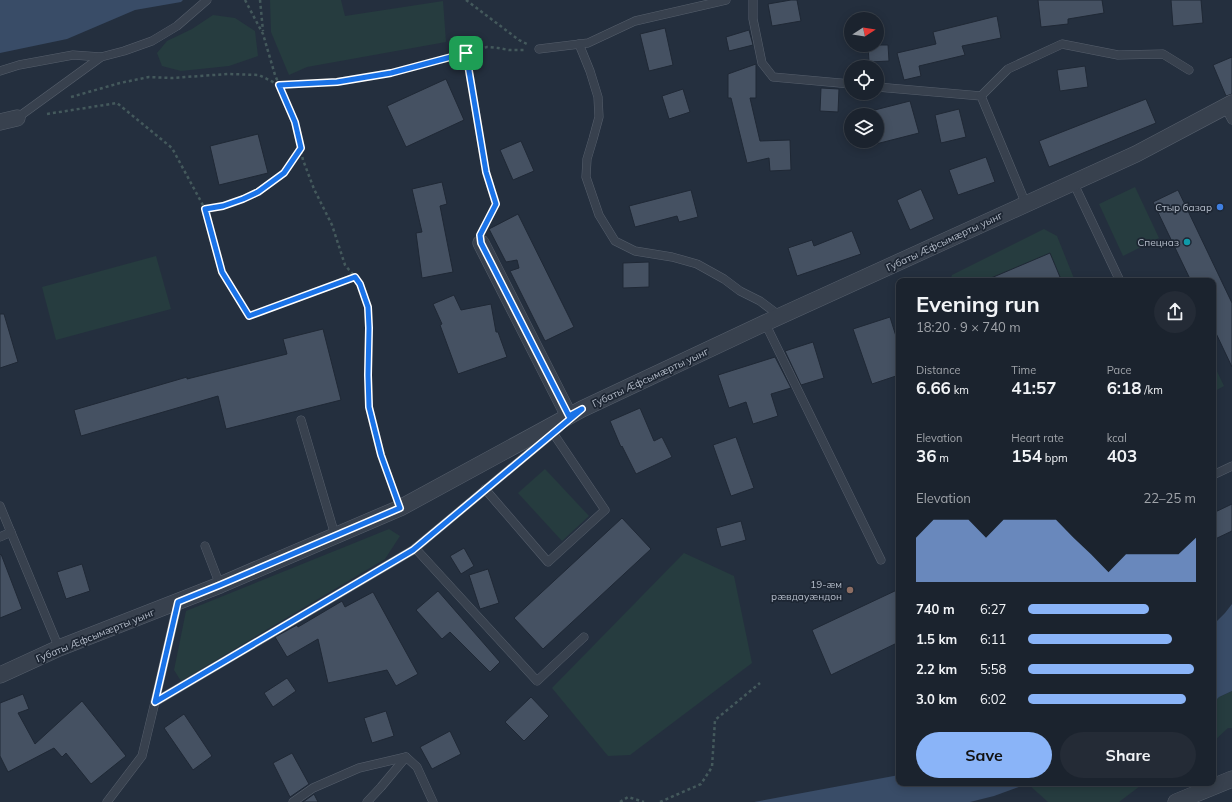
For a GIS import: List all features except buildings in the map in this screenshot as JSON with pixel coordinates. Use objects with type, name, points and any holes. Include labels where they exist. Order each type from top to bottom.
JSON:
[{"type":"street","name":"Губаты Æфсымæрты уынг","points":[[0,675],[59,648],[220,585],[400,508],[576,412],[780,316],[1230,110]]},
{"type":"street","points":[[0,122],[17,118]]},
{"type":"street","points":[[481,243],[576,412]]},
{"type":"street","points":[[1216,786],[1232,779]]},
{"type":"street","points":[[1176,802],[1215,786]]},
{"type":"lane","points":[[0,71],[19,65],[73,55],[100,57],[124,51],[152,41],[177,26],[207,0]]},
{"type":"lane","points":[[539,49],[588,43],[635,21],[726,0]]},
{"type":"lane","points":[[752,0],[753,19],[762,63],[773,77],[844,83]]},
{"type":"lane","points":[[579,44],[590,71],[598,97],[599,117],[587,159],[586,176],[599,215],[614,241],[635,252],[672,257],[697,264],[724,279],[740,291],[760,301],[780,316]]},
{"type":"lane","points":[[884,88],[981,96],[1008,69],[1062,44],[1118,55],[1163,54],[1189,70]]},
{"type":"lane","points":[[17,118],[100,57]]},
{"type":"lane","points":[[981,96],[1026,204]]},
{"type":"lane","points":[[1073,182],[1119,278]]},
{"type":"lane","points":[[765,323],[881,560]]},
{"type":"lane","points":[[155,702],[416,548],[576,412]]},
{"type":"lane","points":[[301,420],[335,535]]},
{"type":"lane","points":[[486,489],[548,562],[605,510],[553,433]]},
{"type":"lane","points":[[1216,474],[1232,466]]},
{"type":"lane","points":[[0,506],[59,648]]},
{"type":"lane","points":[[0,537],[11,532]]},
{"type":"lane","points":[[205,546],[220,585]]},
{"type":"lane","points":[[416,548],[537,681],[584,637]]},
{"type":"lane","points":[[107,802],[142,756],[178,602]]},
{"type":"lane","points":[[293,802],[313,788],[360,768],[406,757]]},
{"type":"lane","points":[[367,802],[406,757]]},
{"type":"lane","points":[[406,757],[417,768],[433,802]]},
{"type":"path","points":[[245,0],[263,34],[275,74],[295,122],[303,160],[314,189],[332,225],[345,265],[360,284],[368,307],[369,407],[381,455],[400,508]]},
{"type":"path","points":[[260,0],[263,34]]},
{"type":"path","points":[[466,0],[519,40],[539,49]]},
{"type":"path","points":[[64,100],[78,94],[149,77],[172,78],[228,74],[259,75],[279,85],[337,82],[391,73],[487,48],[509,50],[539,49]]},
{"type":"path","points":[[466,53],[486,172],[496,204],[480,235],[481,243]]},
{"type":"path","points":[[17,118],[117,103],[172,148],[205,209],[222,272],[249,316],[355,277]]},
{"type":"path","points":[[205,209],[223,206],[258,192],[284,173],[301,148]]},
{"type":"path","points":[[660,802],[701,784],[712,767],[715,720],[760,682]]},
{"type":"path","points":[[620,802],[628,797],[644,802]]},
{"type":"green space","points":[[270,0],[341,0],[345,16],[443,1],[446,42],[307,67],[289,75],[271,32]]},
{"type":"green space","points":[[213,15],[235,18],[255,31],[258,56],[229,66],[181,71],[162,66],[157,53],[167,41],[192,29]]},
{"type":"green space","points":[[1135,187],[1159,238],[1123,256],[1099,204]]},
{"type":"green space","points":[[1044,229],[1057,236],[1074,278],[951,278],[952,275]]},
{"type":"green space","points":[[156,256],[171,309],[56,340],[42,287]]},
{"type":"green space","points":[[1216,369],[1224,386],[1216,390]]},
{"type":"green space","points":[[545,469],[589,516],[562,541],[518,493]]},
{"type":"green space","points":[[389,529],[400,536],[385,559],[181,681],[174,670],[186,611]]},
{"type":"green space","points":[[684,553],[734,576],[752,663],[630,755],[608,756],[552,688]]},
{"type":"green space","points":[[1232,691],[1232,728],[1228,728],[1216,739],[1216,700]]},
{"type":"green space","points":[[1030,786],[1140,786],[1119,802],[1048,802]]},
{"type":"water","points":[[0,0],[183,0],[181,2],[135,10],[67,39],[0,53]]},
{"type":"water","points":[[1232,604],[1232,691],[1216,700],[1216,622]]},
{"type":"water","points":[[896,776],[896,786],[1022,786],[994,796],[970,802],[754,802]]},
{"type":"place","name":"Стыр базар","points":[[1220,207]]},
{"type":"place","name":"Спецназ","points":[[1187,242]]},
{"type":"place","name":"19-æм рӕвдауӕндон","points":[[850,590]]},
{"type":"route","points":[[466,53],[486,172],[496,204],[480,235],[481,243],[569,416],[582,409],[413,550],[155,702],[178,602],[400,508],[381,455],[369,407],[368,307],[360,284],[355,277],[249,316],[222,272],[205,209],[223,206],[258,192],[284,173],[301,148],[295,122],[279,85],[337,82],[391,73],[466,53]]}]
